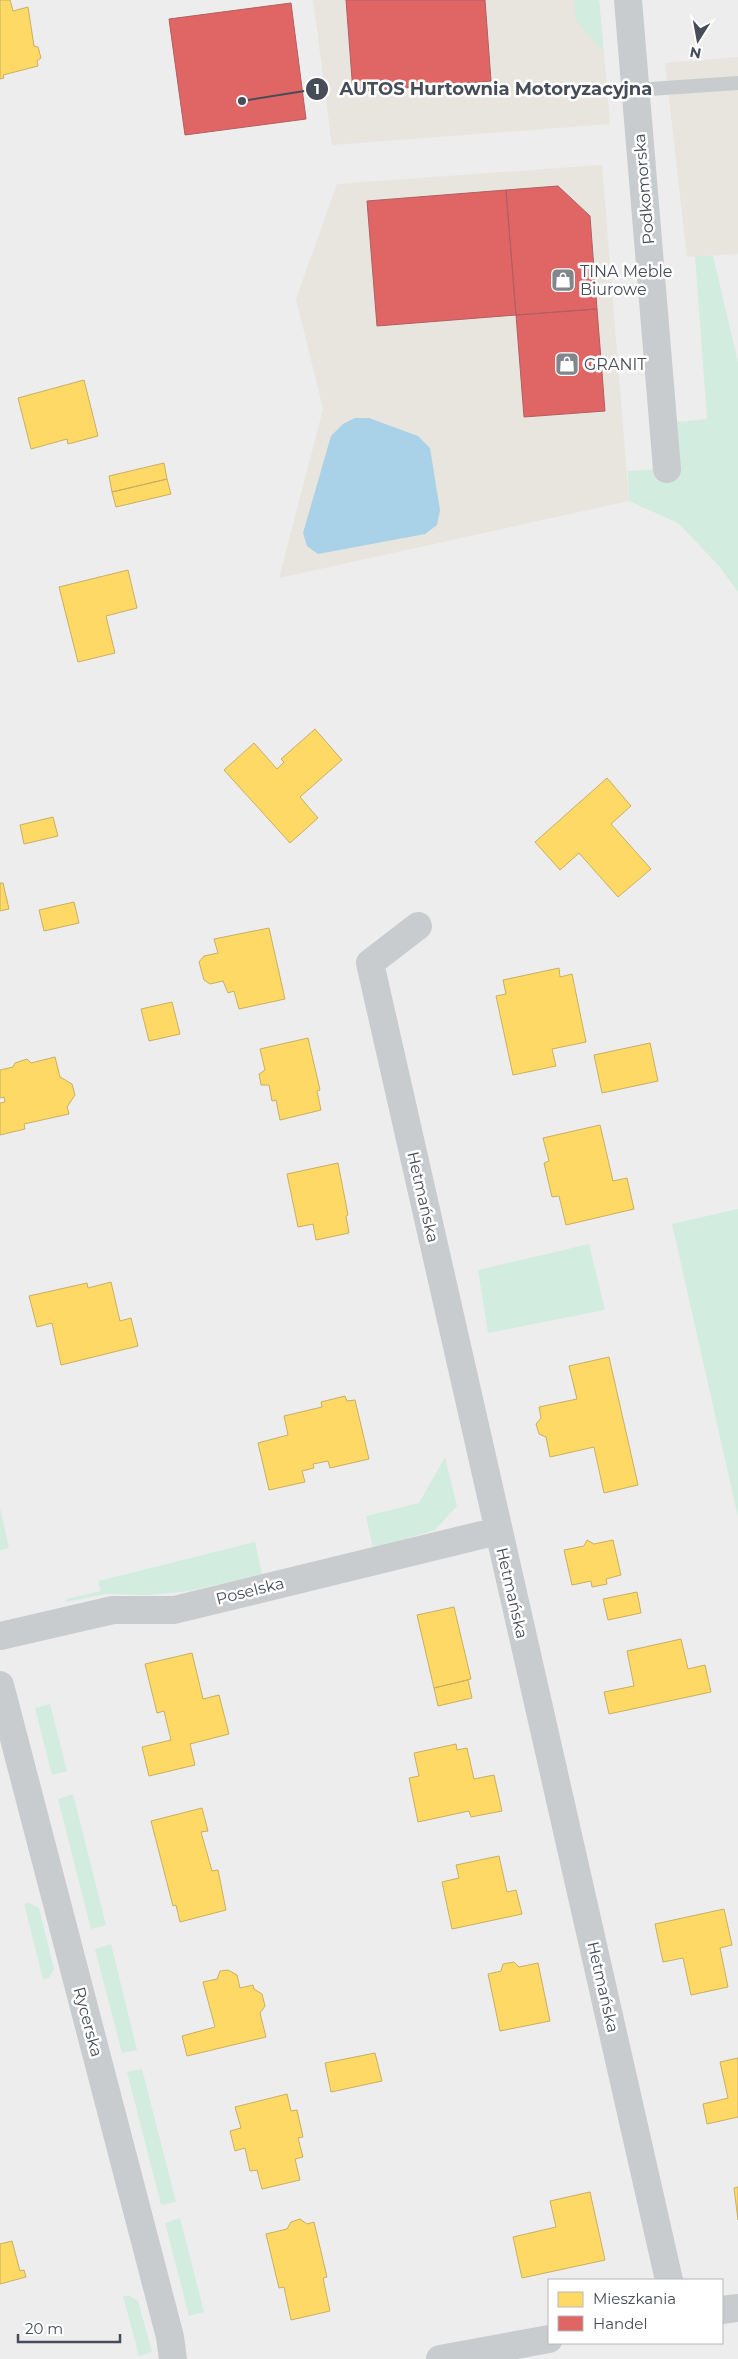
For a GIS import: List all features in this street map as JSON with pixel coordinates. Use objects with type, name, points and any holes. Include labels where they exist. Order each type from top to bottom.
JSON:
[{"type":"street","name":"Podkomorska","points":[[628,0],[667,468]]},
{"type":"street","name":"Hetmańska","points":[[418,926],[370,963],[669,2279]]},
{"type":"street","name":"Poselska","points":[[0,1636],[114,1610],[174,1610],[498,1531]]},
{"type":"street","name":"Rycerska","points":[[0,1685],[170,2337],[173,2359]]},
{"type":"street","points":[[723,2310],[738,2308]]},
{"type":"street","points":[[440,2359],[548,2338]]},
{"type":"lane","points":[[636,90],[738,83]]},
{"type":"shaded area","points":[[313,0],[599,0],[610,124],[332,145]]},
{"type":"shaded area","points":[[738,57],[738,254],[687,257],[665,63]]},
{"type":"shaded area","points":[[602,165],[629,501],[279,578],[323,409],[296,299],[337,184]]},
{"type":"green space","points":[[574,0],[599,0],[604,52],[576,20]]},
{"type":"green space","points":[[695,256],[713,256],[738,362],[738,592],[719,566],[678,523],[629,501],[628,471],[681,468],[677,422],[707,419]]},
{"type":"green space","points":[[738,1209],[738,1517],[672,1224]]},
{"type":"green space","points":[[589,1244],[605,1310],[488,1333],[478,1270]]},
{"type":"green space","points":[[445,1457],[457,1506],[435,1530],[373,1549],[366,1516],[419,1503]]},
{"type":"green space","points":[[0,1508],[9,1548],[0,1550]]},
{"type":"green space","points":[[255,1542],[262,1574],[189,1591],[149,1595],[106,1594],[66,1602],[67,1599],[101,1591],[98,1581]]},
{"type":"green space","points":[[50,1704],[67,1771],[52,1775],[35,1708]]},
{"type":"green space","points":[[73,1794],[106,1925],[91,1929],[58,1799]]},
{"type":"green space","points":[[29,1903],[39,1908],[54,1969],[49,1978],[43,1979],[24,1904]]},
{"type":"green space","points":[[111,1944],[137,2050],[122,2053],[95,1949]]},
{"type":"green space","points":[[142,2069],[176,2202],[161,2205],[127,2072]]},
{"type":"green space","points":[[180,2218],[204,2312],[189,2316],[165,2223]]},
{"type":"green space","points":[[123,2296],[130,2296],[138,2301],[152,2352],[139,2356]]},
{"type":"water","points":[[355,418],[369,418],[418,436],[430,448],[440,510],[437,525],[425,534],[318,554],[307,546],[303,533],[331,436],[343,424]]},
{"type":"building: Mieszkania","points":[[0,0],[10,0],[13,11],[28,7],[34,46],[38,47],[41,58],[37,61],[38,66],[3,75],[4,78],[0,79]]},
{"type":"building: Mieszkania","points":[[84,380],[98,436],[68,444],[67,439],[31,449],[18,398]]},
{"type":"building: Mieszkania","points":[[164,463],[167,479],[112,492],[109,476]]},
{"type":"building: Mieszkania","points":[[167,479],[171,494],[116,507],[112,492]]},
{"type":"building: Mieszkania","points":[[128,570],[137,608],[106,616],[115,653],[78,662],[59,587]]},
{"type":"building: Mieszkania","points":[[315,729],[342,760],[300,797],[318,818],[290,843],[224,770],[254,743],[277,769],[284,762],[281,759]]},
{"type":"building: Mieszkania","points":[[607,778],[631,806],[611,824],[651,869],[618,897],[579,853],[560,870],[535,842]]},
{"type":"building: Mieszkania","points":[[53,817],[58,836],[24,844],[20,825]]},
{"type":"building: Mieszkania","points":[[0,883],[3,883],[9,909],[0,911]]},
{"type":"building: Mieszkania","points":[[74,902],[79,923],[44,931],[39,910]]},
{"type":"building: Mieszkania","points":[[269,928],[285,999],[239,1009],[234,991],[228,993],[223,981],[210,984],[204,980],[199,962],[204,956],[218,953],[214,939]]},
{"type":"building: Mieszkania","points":[[559,968],[560,977],[572,974],[586,1042],[552,1049],[556,1066],[513,1075],[496,996],[506,994],[503,980]]},
{"type":"building: Mieszkania","points":[[172,1002],[180,1034],[149,1041],[141,1009]]},
{"type":"building: Mieszkania","points":[[308,1038],[320,1090],[317,1091],[321,1110],[280,1120],[276,1100],[272,1101],[269,1085],[261,1085],[259,1074],[265,1070],[260,1049]]},
{"type":"building: Mieszkania","points":[[650,1043],[658,1081],[602,1093],[594,1055]]},
{"type":"building: Mieszkania","points":[[55,1057],[60,1077],[72,1084],[75,1095],[67,1107],[69,1114],[24,1124],[25,1129],[0,1135],[0,1103],[5,1102],[4,1097],[0,1098],[0,1070],[13,1067],[15,1063],[27,1059],[31,1063]]},
{"type":"building: Mieszkania","points":[[600,1125],[613,1181],[627,1178],[634,1209],[566,1225],[559,1196],[552,1197],[544,1163],[549,1161],[543,1138]]},
{"type":"building: Mieszkania","points":[[338,1163],[348,1215],[346,1216],[349,1233],[316,1240],[313,1224],[298,1227],[287,1174]]},
{"type":"building: Mieszkania","points":[[111,1282],[120,1321],[131,1318],[138,1346],[61,1365],[52,1323],[37,1327],[29,1296],[87,1283],[88,1288]]},
{"type":"building: Mieszkania","points":[[609,1357],[638,1485],[604,1493],[594,1447],[550,1457],[546,1437],[539,1434],[536,1424],[541,1418],[539,1407],[577,1399],[569,1366]]},
{"type":"building: Mieszkania","points":[[345,1396],[347,1401],[355,1400],[369,1459],[330,1468],[328,1461],[313,1464],[314,1468],[302,1471],[305,1482],[269,1490],[258,1443],[288,1435],[284,1416],[322,1407],[321,1402]]},
{"type":"building: Mieszkania","points":[[587,1540],[594,1544],[613,1540],[621,1575],[606,1579],[607,1584],[592,1587],[591,1581],[572,1585],[564,1550],[584,1546]]},
{"type":"building: Mieszkania","points":[[637,1592],[641,1613],[608,1620],[603,1599]]},
{"type":"building: Mieszkania","points":[[454,1607],[471,1679],[434,1688],[417,1615]]},
{"type":"building: Mieszkania","points":[[681,1639],[688,1669],[705,1665],[711,1692],[609,1714],[604,1692],[634,1686],[627,1651]]},
{"type":"building: Mieszkania","points":[[192,1653],[203,1699],[219,1695],[229,1734],[190,1744],[195,1765],[149,1776],[142,1747],[171,1740],[164,1711],[157,1713],[145,1664]]},
{"type":"building: Mieszkania","points":[[468,1680],[472,1698],[438,1706],[434,1688]]},
{"type":"building: Mieszkania","points":[[456,1744],[457,1750],[467,1748],[474,1779],[494,1775],[502,1811],[471,1817],[469,1811],[418,1822],[409,1778],[419,1776],[414,1753]]},
{"type":"building: Mieszkania","points":[[202,1808],[208,1831],[201,1832],[212,1871],[218,1870],[226,1910],[180,1922],[176,1905],[173,1906],[151,1821]]},
{"type":"building: Mieszkania","points":[[499,1856],[507,1892],[516,1890],[522,1914],[452,1929],[442,1882],[459,1878],[456,1865]]},
{"type":"building: Mieszkania","points":[[724,1909],[732,1945],[720,1948],[728,1987],[691,1995],[683,1958],[663,1962],[655,1924]]},
{"type":"building: Mieszkania","points":[[514,1962],[519,1967],[538,1963],[550,2021],[500,2031],[488,1974],[501,1971],[503,1964]]},
{"type":"building: Mieszkania","points":[[228,1970],[237,1975],[240,1988],[253,1985],[254,1989],[262,1994],[265,2006],[260,2013],[266,2037],[187,2056],[182,2036],[215,2027],[203,1982],[217,1979],[220,1971]]},
{"type":"building: Mieszkania","points":[[375,2053],[382,2081],[331,2092],[325,2063]]},
{"type":"building: Mieszkania","points":[[738,2058],[738,2117],[707,2124],[703,2104],[728,2098],[720,2062]]},
{"type":"building: Mieszkania","points":[[287,2094],[291,2111],[297,2110],[303,2137],[298,2138],[303,2157],[295,2159],[300,2180],[262,2189],[257,2170],[250,2171],[245,2148],[235,2151],[230,2131],[241,2128],[235,2107]]},
{"type":"building: Mieszkania","points":[[738,2187],[738,2220],[734,2188]]},
{"type":"building: Mieszkania","points":[[590,2192],[605,2260],[522,2278],[513,2237],[556,2227],[550,2201]]},
{"type":"building: Mieszkania","points":[[300,2219],[307,2224],[314,2222],[327,2277],[323,2278],[330,2311],[291,2320],[284,2287],[279,2288],[266,2234],[287,2229],[291,2222]]},
{"type":"building: Mieszkania","points":[[12,2241],[20,2271],[24,2270],[26,2277],[0,2284],[0,2244]]},
{"type":"building: Handel","points":[[346,0],[485,0],[491,81],[353,92]]},
{"type":"building: Handel","points":[[291,3],[306,119],[185,135],[169,19]]},
{"type":"building: Handel","points":[[558,186],[590,216],[597,309],[516,315],[506,190]]},
{"type":"building: Handel","points":[[506,190],[516,315],[377,326],[367,201]]},
{"type":"building: Handel","points":[[597,309],[605,411],[524,417],[516,315]]},
{"type":"place","name":"AUTOS Hurtownia Motoryzacyjna","points":[[242,101]]},
{"type":"place","name":"TINA Meble Biurowe","points":[[563,280]]},
{"type":"place","name":"GRANIT","points":[[567,364]]}]
